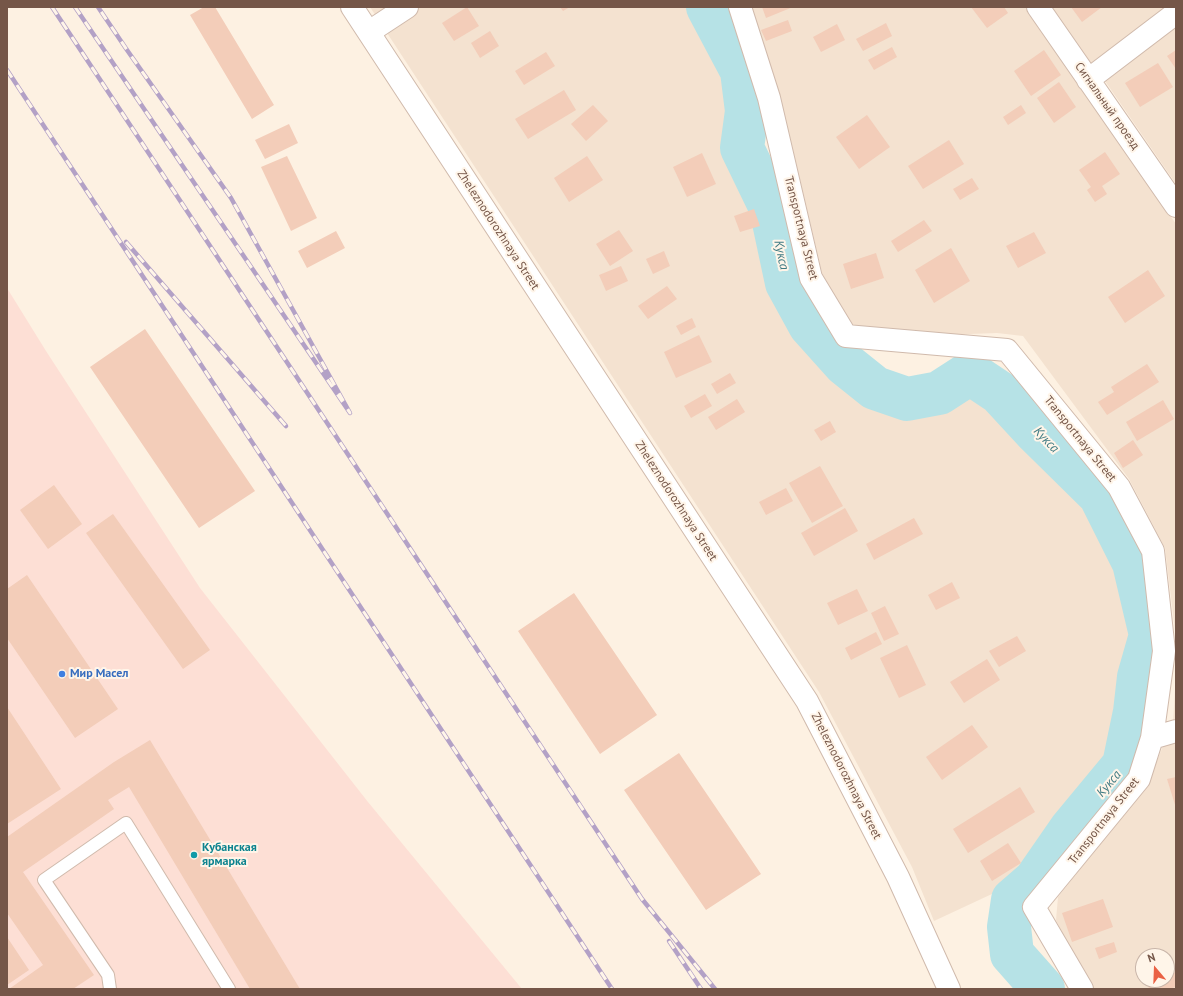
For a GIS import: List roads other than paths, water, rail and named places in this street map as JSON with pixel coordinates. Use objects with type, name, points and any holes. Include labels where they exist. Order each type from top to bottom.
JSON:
[{"type":"street","name":"Zheleznodorozhnaya Street","points":[[352,7],[807,701],[898,878],[949,989]]},
{"type":"street","points":[[369,32],[407,7]]},
{"type":"street","name":"Transportnaya Street","points":[[740,7],[769,98],[811,278],[846,336],[1007,350],[1119,487],[1153,551],[1164,651],[1152,738],[1139,779],[1034,907],[1082,989]]},
{"type":"street","name":"Сигнальный проезд","points":[[1038,7],[1176,206]]},
{"type":"street","points":[[1088,80],[1176,13]]},
{"type":"street","points":[[1152,738],[1176,731]]},
{"type":"lane","points":[[110,989],[108,975],[44,880],[126,823],[229,989]]},
{"type":"waterway","name":"Кукса","points":[[708,7],[742,71],[747,111],[742,148],[771,208],[787,283],[810,325],[845,364],[875,388],[907,399],[939,393],[970,373],[1000,393],[1036,432],[1100,495],[1134,563],[1151,635],[1139,677],[1135,712],[1124,765],[1071,829],[1035,881],[1013,900],[1009,927],[1012,954],[1043,989]]},
{"type":"railway","points":[[52,7],[642,899],[715,989]]},
{"type":"railway","points":[[75,7],[350,413],[231,198],[98,7]]},
{"type":"railway","points":[[7,70],[612,989]]},
{"type":"railway","points":[[126,242],[286,426]]},
{"type":"railway","points":[[669,941],[701,989]]},
{"type":"place","name":"Мир Масел","points":[[62,674]]},
{"type":"place","name":"Кубанская ярмарка","points":[[194,855]]}]
